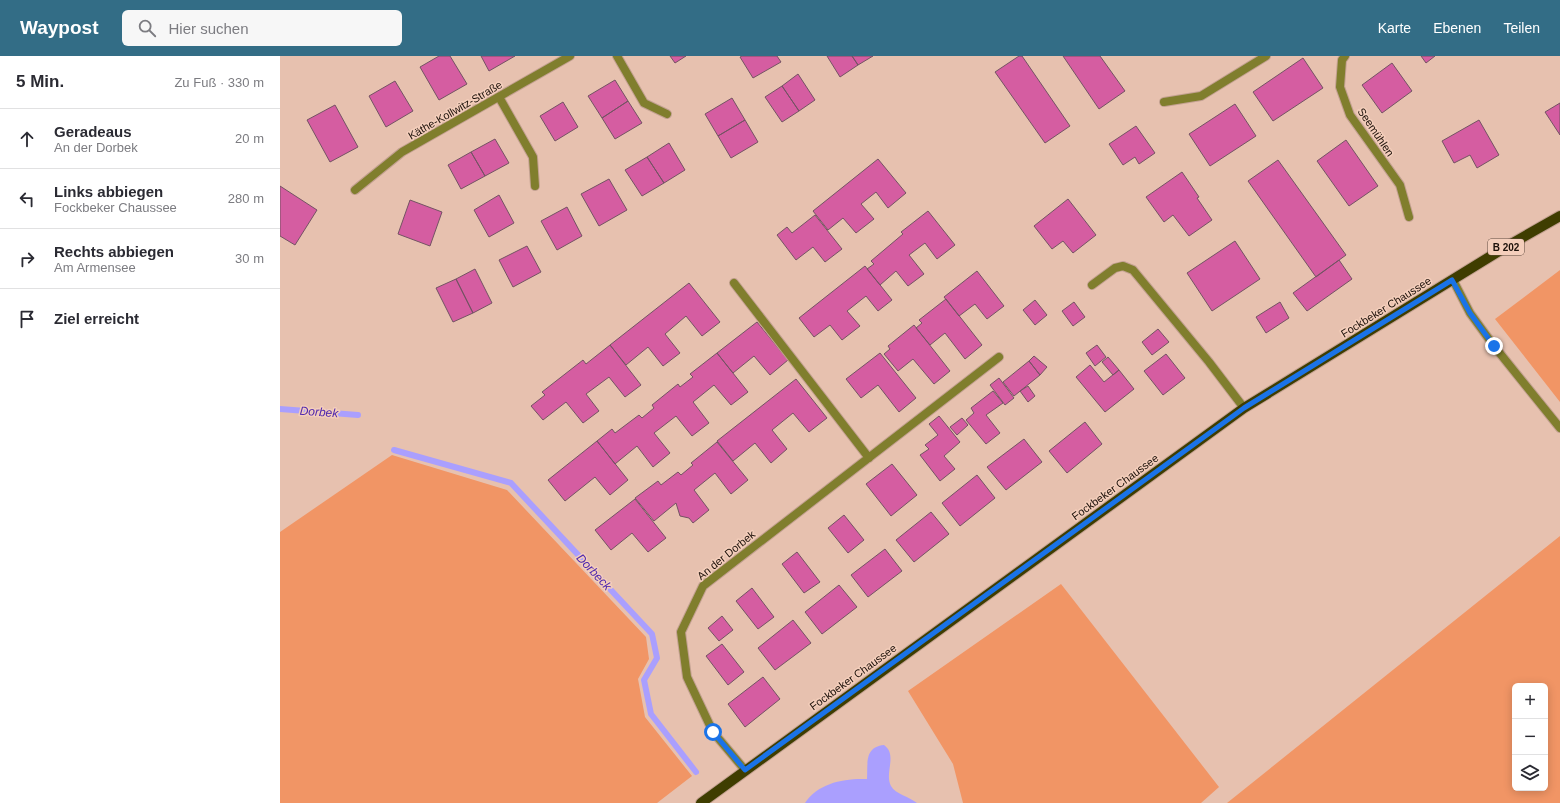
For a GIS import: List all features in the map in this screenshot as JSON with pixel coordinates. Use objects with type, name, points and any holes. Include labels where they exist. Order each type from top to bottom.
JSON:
[{"type":"main road","name":"Fockbeker Chaussee","points":[[701,803],[1244,408],[1504,248],[1560,216]]},
{"type":"street","name":"Käthe-Kollwitz-Straße","points":[[355,190],[402,152],[570,56]]},
{"type":"street","points":[[617,56],[644,103],[667,114]]},
{"type":"street","points":[[1164,102],[1201,96],[1266,56]]},
{"type":"street","name":"Seemühlen","points":[[1345,56],[1342,60],[1340,88],[1350,115],[1400,185],[1409,217]]},
{"type":"street","points":[[499,97],[533,157],[535,186]]},
{"type":"street","points":[[1092,285],[1115,268],[1123,266],[1133,270],[1209,362],[1244,408]]},
{"type":"street","points":[[1452,280],[1470,313],[1494,346],[1560,428]]},
{"type":"street","points":[[734,283],[869,458]]},
{"type":"street","name":"An der Dorbek","points":[[745,770],[713,732],[687,677],[681,632],[703,586],[999,356]]},
{"type":"shaded area","points":[[1560,270],[1560,402],[1495,319]]},
{"type":"shaded area","points":[[392,455],[507,490],[646,637],[649,659],[638,679],[645,717],[692,776],[657,803],[280,803],[280,532]]},
{"type":"shaded area","points":[[1560,536],[1560,803],[1227,803]]},
{"type":"shaded area","points":[[1061,584],[1219,787],[1201,803],[963,803],[953,764],[908,691]]},
{"type":"shaded area","points":[[884,745],[888,749],[891,759],[889,781],[891,786],[896,791],[917,803],[805,803],[810,796],[824,786],[841,781],[867,779],[868,757],[870,753],[878,746]]},
{"type":"building","points":[[439,56],[450,56],[467,84],[439,100],[420,67]]},
{"type":"building","points":[[481,56],[515,56],[489,71]]},
{"type":"building","points":[[670,56],[686,56],[675,63]]},
{"type":"building","points":[[777,56],[781,62],[753,78],[740,57]]},
{"type":"building","points":[[827,56],[852,56],[858,65],[840,77]]},
{"type":"building","points":[[852,56],[873,56],[858,65]]},
{"type":"building","points":[[1019,56],[1022,56],[1070,126],[1045,143],[995,72]]},
{"type":"building","points":[[1063,56],[1100,56],[1125,91],[1099,109]]},
{"type":"building","points":[[1421,56],[1435,56],[1426,63]]},
{"type":"building","points":[[1303,58],[1323,88],[1273,121],[1253,92]]},
{"type":"building","points":[[1392,63],[1412,91],[1382,113],[1362,85]]},
{"type":"building","points":[[798,74],[815,100],[799,111],[782,86]]},
{"type":"building","points":[[615,80],[628,101],[602,118],[588,96]]},
{"type":"building","points":[[395,81],[413,111],[386,127],[369,96]]},
{"type":"building","points":[[782,86],[799,111],[782,122],[765,97]]},
{"type":"building","points":[[732,98],[745,120],[718,136],[705,114]]},
{"type":"building","points":[[628,101],[642,123],[615,139],[602,118]]},
{"type":"building","points":[[563,102],[578,127],[555,141],[540,116]]},
{"type":"building","points":[[1560,103],[1560,135],[1545,112]]},
{"type":"building","points":[[1235,104],[1256,136],[1210,166],[1189,134]]},
{"type":"building","points":[[335,105],[358,147],[330,162],[307,120]]},
{"type":"building","points":[[745,120],[758,142],[731,158],[718,136]]},
{"type":"building","points":[[1479,120],[1499,155],[1477,168],[1470,155],[1454,163],[1442,141]]},
{"type":"building","points":[[1136,126],[1155,153],[1139,164],[1135,157],[1123,165],[1109,144]]},
{"type":"building","points":[[495,139],[509,163],[485,176],[471,152]]},
{"type":"building","points":[[1346,140],[1378,186],[1349,206],[1317,161]]},
{"type":"building","points":[[669,143],[685,170],[664,183],[647,157]]},
{"type":"building","points":[[471,152],[485,176],[461,189],[448,165]]},
{"type":"building","points":[[647,157],[664,183],[642,196],[625,170]]},
{"type":"building","points":[[878,159],[906,193],[888,208],[876,192],[861,204],[874,219],[856,233],[843,218],[828,230],[813,211]]},
{"type":"building","points":[[1278,160],[1346,255],[1316,277],[1248,181]]},
{"type":"building","points":[[1182,172],[1212,220],[1189,236],[1173,215],[1164,222],[1146,197]]},
{"type":"building","points":[[609,179],[627,210],[599,226],[581,194]]},
{"type":"building","points":[[280,186],[317,210],[295,245],[280,236]]},
{"type":"building","points":[[499,195],[514,223],[489,237],[474,210]]},
{"type":"building","points":[[1068,199],[1096,235],[1073,253],[1063,241],[1052,249],[1034,226]]},
{"type":"building","points":[[410,200],[442,212],[430,246],[398,234]]},
{"type":"building","points":[[567,207],[582,236],[557,250],[541,221]]},
{"type":"building","points":[[928,211],[955,245],[937,259],[925,243],[909,255],[924,274],[908,286],[896,271],[880,285],[867,269],[874,264],[871,261],[903,234],[901,232]]},
{"type":"building","points":[[815,215],[842,249],[825,262],[813,247],[796,260],[777,235],[787,227],[792,233]]},
{"type":"building","points":[[1235,241],[1260,279],[1212,311],[1187,273]]},
{"type":"building","points":[[527,246],[541,272],[513,287],[499,260]]},
{"type":"building","points":[[1339,260],[1352,279],[1307,311],[1293,293]]},
{"type":"building","points":[[865,266],[892,300],[878,311],[866,296],[847,311],[860,326],[842,340],[830,325],[814,337],[799,318]]},
{"type":"building","points":[[475,269],[492,303],[473,313],[456,279]]},
{"type":"building","points":[[977,271],[1004,306],[987,319],[975,304],[959,316],[944,297]]},
{"type":"building","points":[[456,279],[473,313],[453,322],[436,288]]},
{"type":"building","points":[[689,283],[720,322],[702,336],[686,316],[665,334],[680,353],[663,366],[648,347],[626,365],[610,345]]},
{"type":"building","points":[[946,299],[982,345],[965,359],[945,333],[930,345],[916,328],[922,323],[919,320]]},
{"type":"building","points":[[1035,300],[1047,315],[1035,325],[1023,310]]},
{"type":"building","points":[[1074,302],[1085,317],[1073,326],[1062,311]]},
{"type":"building","points":[[1280,302],[1289,318],[1266,333],[1256,317]]},
{"type":"building","points":[[757,322],[788,360],[770,375],[754,356],[733,373],[717,353]]},
{"type":"building","points":[[914,325],[950,371],[934,384],[913,359],[898,371],[884,354],[890,349],[888,346]]},
{"type":"building","points":[[1158,329],[1169,342],[1152,355],[1142,342]]},
{"type":"building","points":[[610,345],[641,385],[625,397],[609,377],[586,394],[599,411],[583,423],[566,402],[543,420],[531,406],[545,395],[542,392],[583,360],[586,364]]},
{"type":"building","points":[[1097,345],[1106,357],[1095,366],[1086,353]]},
{"type":"building","points":[[717,353],[748,392],[731,405],[714,385],[693,402],[709,423],[692,436],[676,416],[654,433],[670,453],[653,467],[637,446],[615,464],[597,441],[612,429],[615,433],[639,415],[642,418],[654,408],[652,405],[678,384],[680,387],[693,377],[690,374]]},
{"type":"building","points":[[880,353],[916,398],[899,412],[878,385],[861,398],[846,379]]},
{"type":"building","points":[[1166,354],[1185,378],[1163,395],[1144,371]]},
{"type":"building","points":[[1034,356],[1047,367],[1040,375],[1029,361]]},
{"type":"building","points":[[1108,357],[1119,370],[1113,375],[1102,362]]},
{"type":"building","points":[[1029,361],[1040,375],[1014,396],[1003,382]]},
{"type":"building","points":[[1090,365],[1104,382],[1119,370],[1134,389],[1105,412],[1076,377]]},
{"type":"building","points":[[999,378],[1014,398],[1005,405],[990,385]]},
{"type":"building","points":[[796,379],[827,418],[809,432],[793,413],[772,430],[787,449],[771,463],[755,443],[733,461],[717,441]]},
{"type":"building","points":[[1028,386],[1035,396],[1028,402],[1020,391]]},
{"type":"building","points":[[993,391],[1003,403],[986,415],[1000,433],[986,444],[966,420],[974,413],[971,408]]},
{"type":"building","points":[[939,416],[960,442],[944,456],[955,469],[940,481],[920,455],[929,449],[925,445],[938,435],[929,424]]},
{"type":"building","points":[[962,418],[968,425],[957,435],[950,427]]},
{"type":"building","points":[[1085,422],[1102,444],[1067,473],[1049,451]]},
{"type":"building","points":[[1024,439],[1042,462],[1006,490],[987,467]]},
{"type":"building","points":[[597,441],[628,480],[610,495],[595,477],[565,501],[548,480]]},
{"type":"building","points":[[717,442],[748,480],[731,494],[715,473],[694,490],[709,510],[693,523],[689,518],[680,516],[676,503],[654,521],[635,498],[658,481],[661,485],[678,472],[681,475],[693,465],[691,463]]},
{"type":"building","points":[[892,464],[917,495],[891,516],[866,484]]},
{"type":"building","points":[[977,475],[995,498],[960,526],[942,503]]},
{"type":"building","points":[[635,499],[666,538],[648,552],[632,533],[611,550],[595,530]]},
{"type":"building","points":[[931,512],[949,534],[914,562],[896,540]]},
{"type":"building","points":[[844,515],[864,540],[848,553],[828,528]]},
{"type":"building","points":[[885,549],[902,571],[868,597],[851,575]]},
{"type":"building","points":[[797,552],[820,582],[804,593],[782,564]]},
{"type":"building","points":[[839,585],[857,607],[822,634],[805,612]]},
{"type":"building","points":[[752,588],[774,617],[758,629],[736,601]]},
{"type":"building","points":[[722,616],[733,630],[719,641],[708,628]]},
{"type":"building","points":[[793,620],[811,643],[775,670],[758,648]]},
{"type":"building","points":[[722,644],[744,672],[728,685],[706,656]]},
{"type":"building","points":[[763,677],[780,699],[745,727],[728,704]]},
{"type":"waterway","name":"Dorbek","points":[[280,409],[358,415]]},
{"type":"waterway","name":"Dorbeck","points":[[394,450],[511,483],[652,634],[657,658],[644,680],[651,714],[696,772]]},
{"type":"route","points":[[713,732],[745,770],[1244,408],[1452,280],[1470,313],[1494,346]]}]
